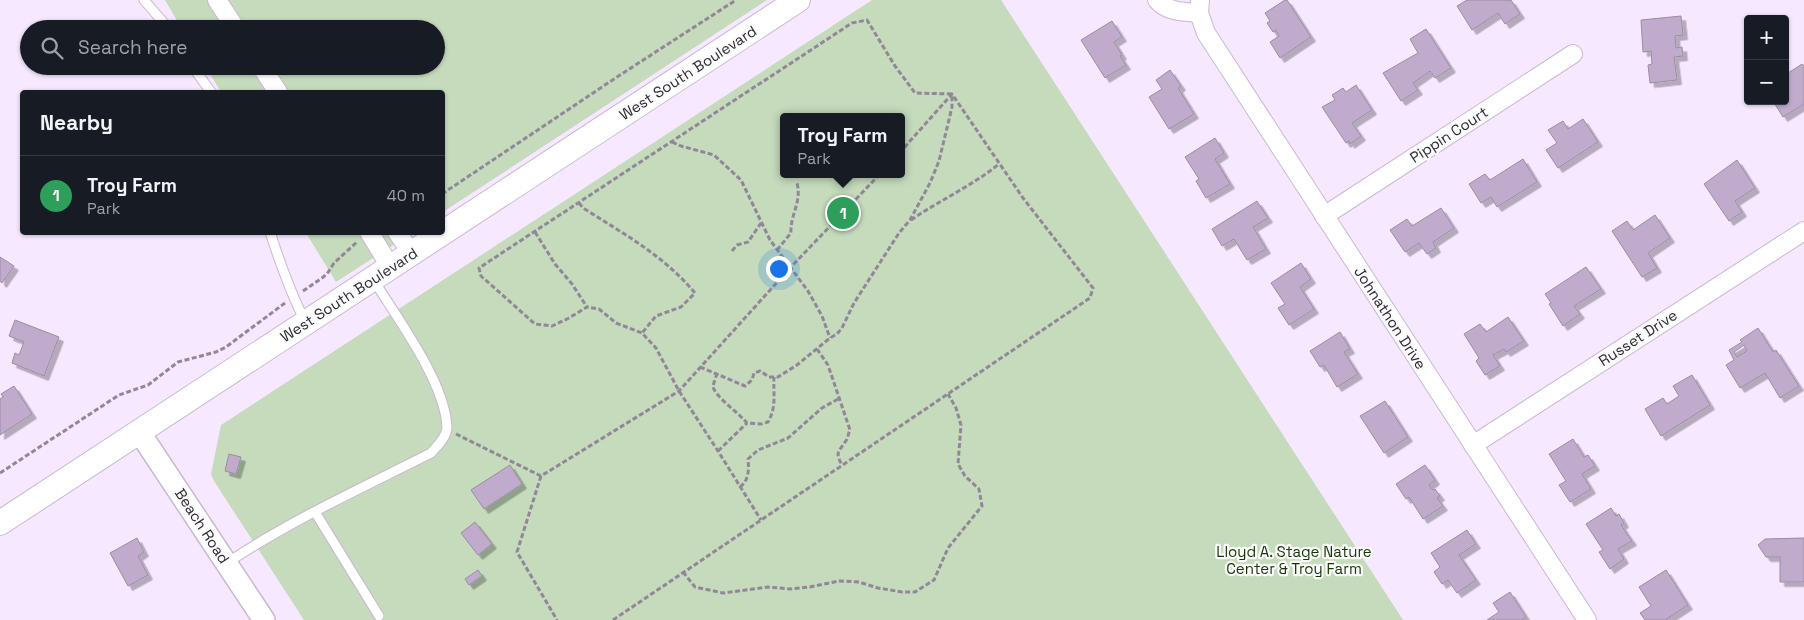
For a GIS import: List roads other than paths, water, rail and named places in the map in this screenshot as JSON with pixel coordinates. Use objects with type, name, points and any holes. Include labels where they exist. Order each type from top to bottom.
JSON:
[{"type":"main road","name":"West South Boulevard","points":[[445,232],[798,0]]},
{"type":"main road","name":"West South Boulevard","points":[[0,523],[441,235]]},
{"type":"street","points":[[217,0],[230,20]]},
{"type":"street","name":"Johnathon Drive","points":[[1157,0],[1162,6],[1180,12],[1200,6],[1206,33],[1587,620]]},
{"type":"street","name":"Pippin Court","points":[[1324,216],[1573,54]]},
{"type":"street","points":[[267,75],[277,90]]},
{"type":"street","name":"Russet Drive","points":[[1473,445],[1804,231]]},
{"type":"street","points":[[366,235],[382,274]]},
{"type":"street","points":[[399,235],[412,254]]},
{"type":"street","name":"Beach Road","points":[[140,433],[264,620]]},
{"type":"lane","points":[[144,0],[161,20]]},
{"type":"lane","points":[[198,75],[209,90]]},
{"type":"lane","points":[[271,235],[292,297],[307,323]]},
{"type":"lane","points":[[227,563],[315,512],[431,453],[441,442],[447,429],[439,394],[382,274]]},
{"type":"lane","points":[[315,512],[379,616]]},
{"type":"place","name":"Troy Farm","points":[[843,213]]},
{"type":"park label","name":"Lloyd A. Stage Nature Center & Troy Farm","points":[[1294,560]]}]
